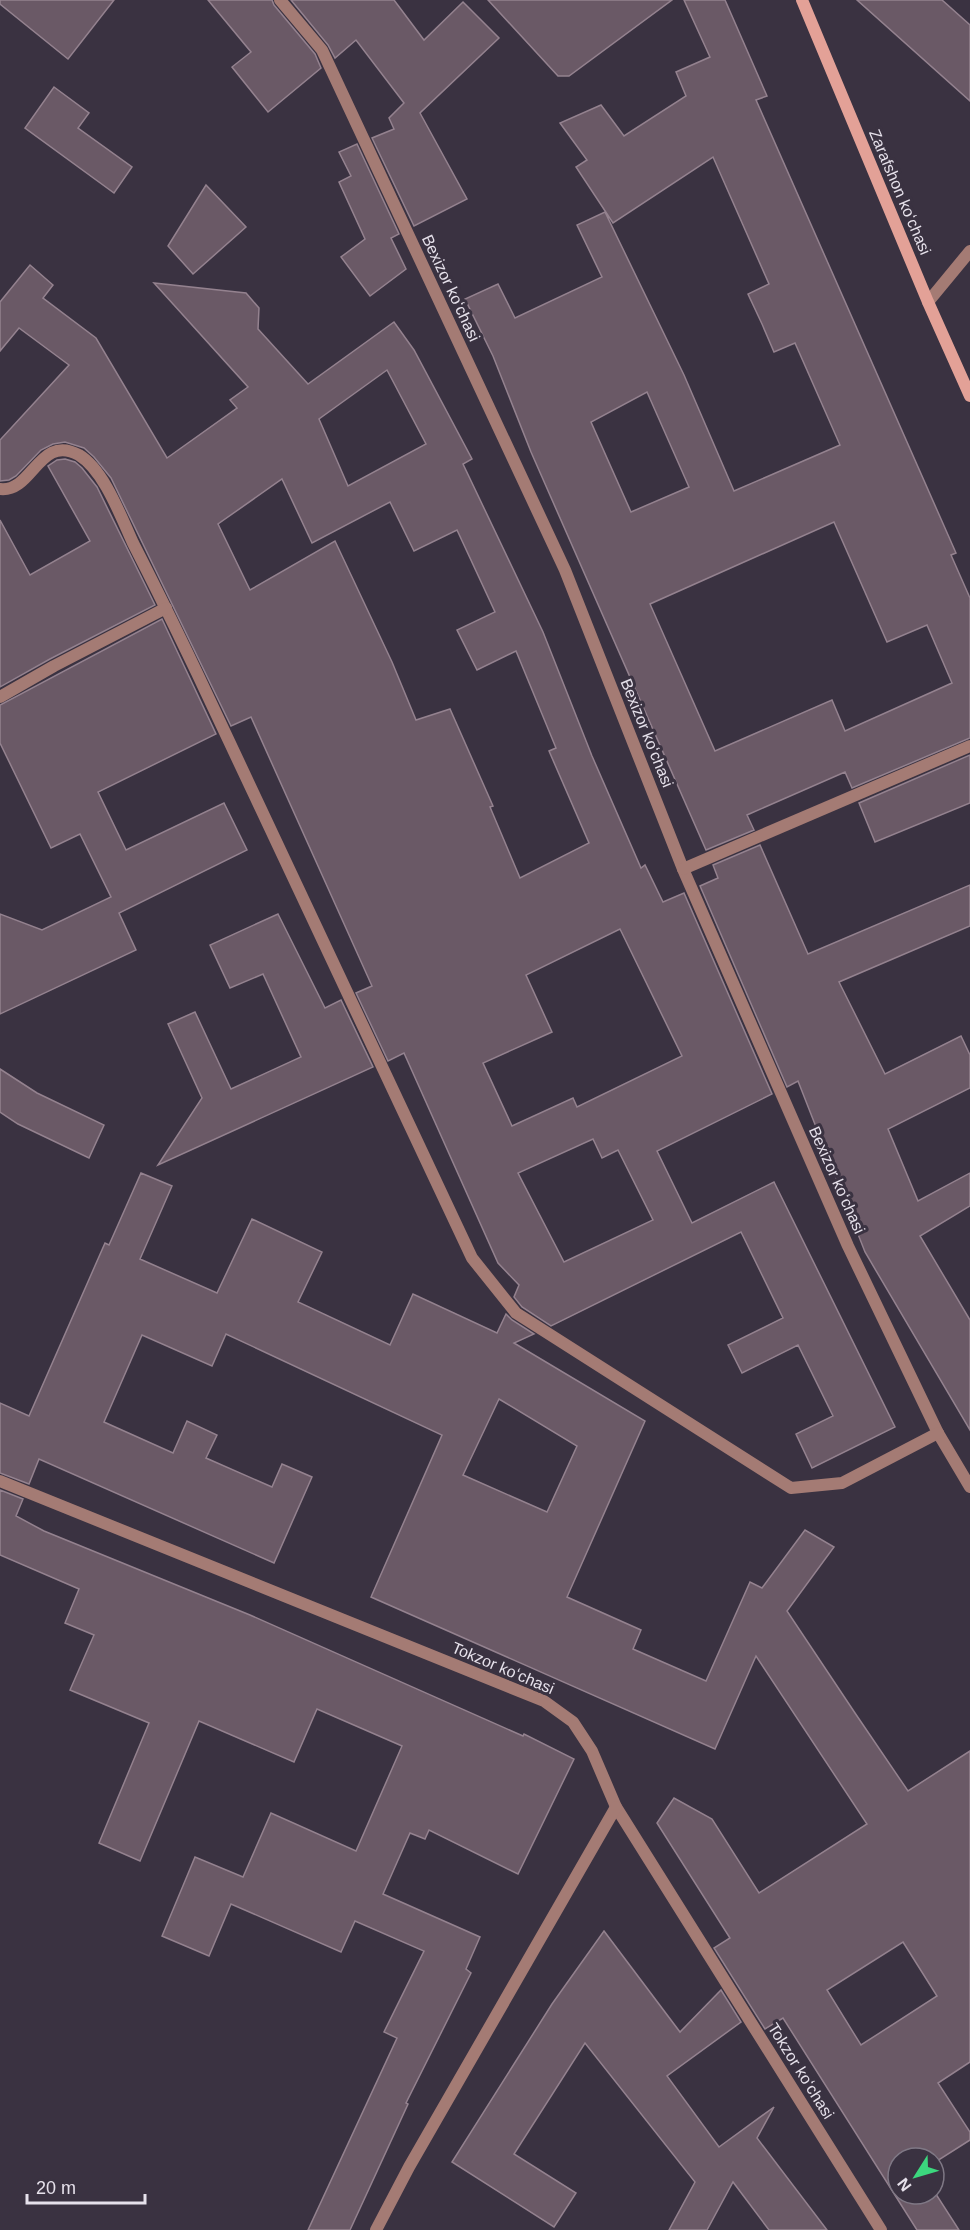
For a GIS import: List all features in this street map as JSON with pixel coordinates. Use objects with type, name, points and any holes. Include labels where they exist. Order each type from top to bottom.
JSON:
[{"type":"main road","name":"Zarafshon koʻchasi","points":[[802,0],[928,302],[970,396]]},
{"type":"street","name":"Bexizor koʻchasi","points":[[280,0],[322,50],[560,559],[683,869],[848,1246],[938,1433],[970,1487]]},
{"type":"street","points":[[928,302],[970,251]]},
{"type":"street","points":[[0,489],[10,489],[17,485],[39,462],[56,451],[67,450],[86,459],[102,480],[166,608],[472,1258],[516,1313],[791,1488],[842,1484],[938,1433]]},
{"type":"street","points":[[0,697],[54,666],[166,608]]},
{"type":"street","points":[[683,869],[970,746]]},
{"type":"street","name":"Tokzor koʻchasi","points":[[0,1481],[544,1701],[573,1722],[592,1751],[616,1807],[881,2230]]},
{"type":"street","points":[[376,2230],[409,2167],[616,1807]]},
{"type":"building","points":[[0,0],[114,0],[68,59],[0,4]]},
{"type":"building","points":[[208,0],[272,0],[315,54],[321,68],[268,112],[232,67],[251,52]]},
{"type":"building","points":[[291,0],[394,0],[424,40],[463,2],[499,38],[420,113],[467,199],[414,226],[372,138],[394,129],[389,118],[404,103],[356,40],[335,58],[328,45]]},
{"type":"building","points":[[488,0],[672,0],[569,76],[558,76]]},
{"type":"building","points":[[684,0],[725,0],[767,96],[756,100],[956,553],[951,555],[970,598],[970,738],[852,788],[845,772],[747,815],[754,830],[706,850],[531,452],[493,356],[465,299],[498,284],[515,318],[602,277],[577,225],[605,212],[684,375],[734,491],[840,445],[795,343],[774,352],[748,294],[769,284],[713,157],[613,223],[576,167],[587,160],[560,123],[601,105],[624,136],[686,96],[676,72],[710,57]],"holes":[[[647,392],[689,487],[631,512],[591,422]],[[834,522],[887,642],[927,625],[952,683],[845,731],[832,700],[715,751],[650,604]]]},
{"type":"building","points":[[857,0],[942,0],[970,25],[970,101]]},
{"type":"building","points":[[54,87],[89,113],[78,128],[132,167],[114,193],[25,128]]},
{"type":"building","points":[[357,144],[399,234],[391,238],[406,269],[370,296],[341,257],[365,239],[339,182],[351,176],[339,152]]},
{"type":"building","points":[[206,185],[246,227],[193,274],[168,246]]},
{"type":"building","points":[[30,265],[53,285],[43,298],[96,338],[167,458],[237,408],[230,400],[248,387],[154,283],[246,293],[259,308],[258,329],[308,384],[394,322],[414,350],[472,459],[463,464],[543,632],[592,756],[641,868],[645,865],[663,902],[684,893],[772,1094],[657,1151],[692,1223],[774,1182],[895,1427],[812,1468],[796,1434],[833,1416],[798,1345],[742,1373],[728,1345],[783,1318],[741,1232],[551,1326],[522,1307],[514,1297],[519,1285],[498,1263],[404,1053],[388,1061],[356,993],[372,986],[251,717],[231,726],[111,478],[84,448],[65,442],[53,444],[41,450],[16,476],[0,481],[0,440],[69,365],[19,328],[0,351],[0,302]],"holes":[[[387,370],[426,444],[348,486],[319,419]],[[282,479],[312,543],[390,502],[414,551],[457,530],[495,612],[457,630],[477,670],[516,651],[556,748],[549,751],[589,843],[520,878],[490,807],[493,806],[450,709],[416,720],[392,662],[335,541],[250,590],[218,524]],[[620,929],[682,1056],[577,1107],[573,1098],[512,1126],[483,1063],[552,1032],[526,975]],[[593,1139],[602,1158],[618,1150],[653,1220],[564,1262],[518,1173]]]},
{"type":"building","points":[[65,459],[75,462],[82,468],[97,487],[155,605],[0,687],[0,520],[30,575],[90,541],[48,466],[57,460]]},
{"type":"building","points":[[162,619],[216,734],[98,792],[126,850],[224,803],[247,850],[119,913],[136,950],[0,1014],[0,914],[42,930],[111,897],[80,834],[51,848],[0,743],[0,705]]},
{"type":"building","points":[[970,755],[970,803],[875,842],[859,803]]},
{"type":"building","points":[[760,845],[808,954],[970,885],[970,926],[839,982],[885,1074],[961,1036],[970,1055],[970,1088],[888,1129],[918,1201],[970,1173],[970,1206],[920,1236],[970,1320],[970,1430],[865,1252],[798,1081],[787,1087],[700,886],[718,878],[713,865]]},
{"type":"building","points":[[278,914],[325,1008],[341,1000],[373,1067],[158,1165],[202,1098],[168,1024],[195,1012],[231,1089],[301,1057],[263,974],[230,988],[210,945]]},
{"type":"building","points":[[0,1069],[37,1093],[104,1125],[89,1158],[18,1124],[0,1112]]},
{"type":"building","points":[[141,1173],[172,1186],[140,1259],[217,1293],[252,1219],[322,1252],[298,1302],[390,1345],[413,1294],[497,1333],[506,1314],[534,1334],[514,1343],[645,1421],[567,1597],[641,1630],[633,1649],[706,1681],[750,1582],[762,1588],[805,1530],[834,1547],[787,1611],[855,1713],[908,1791],[970,1751],[970,2062],[938,2083],[970,2132],[970,2140],[946,2155],[946,2146],[886,2146],[886,2181],[783,2018],[765,2029],[714,1948],[730,1938],[657,1823],[674,1798],[712,1819],[759,1893],[867,1824],[756,1656],[715,1749],[371,1597],[442,1435],[226,1334],[212,1366],[142,1335],[104,1422],[173,1453],[187,1421],[217,1435],[206,1458],[272,1487],[282,1464],[312,1477],[274,1563],[39,1459],[29,1484],[0,1473],[0,1403],[29,1416],[105,1243],[109,1245]],"holes":[[[499,1399],[577,1446],[547,1512],[463,1475]],[[903,1942],[937,1996],[861,2045],[827,1990]]]},
{"type":"building","points":[[0,1490],[23,1499],[16,1516],[44,1531],[250,1615],[523,1736],[524,1734],[574,1759],[518,1874],[429,1830],[425,1839],[410,1833],[383,1894],[480,1937],[466,1969],[471,1973],[406,2103],[408,2104],[350,2230],[308,2230],[397,2038],[384,2032],[424,1951],[355,1921],[341,1952],[231,1904],[209,1956],[162,1936],[195,1857],[243,1877],[271,1813],[356,1851],[402,1746],[317,1709],[294,1762],[199,1721],[140,1861],[99,1843],[149,1723],[70,1690],[94,1635],[65,1623],[79,1589],[0,1555]]},
{"type":"building","points":[[604,1931],[680,2032],[721,1990],[741,2022],[667,2076],[719,2147],[774,2107],[757,2138],[827,2230],[769,2230],[733,2182],[707,2230],[669,2230],[695,2182],[585,2043],[514,2154],[576,2193],[554,2227],[452,2162],[552,2004]]},
{"type":"building","points":[[902,2206],[944,2206],[959,2230],[917,2230]]}]
